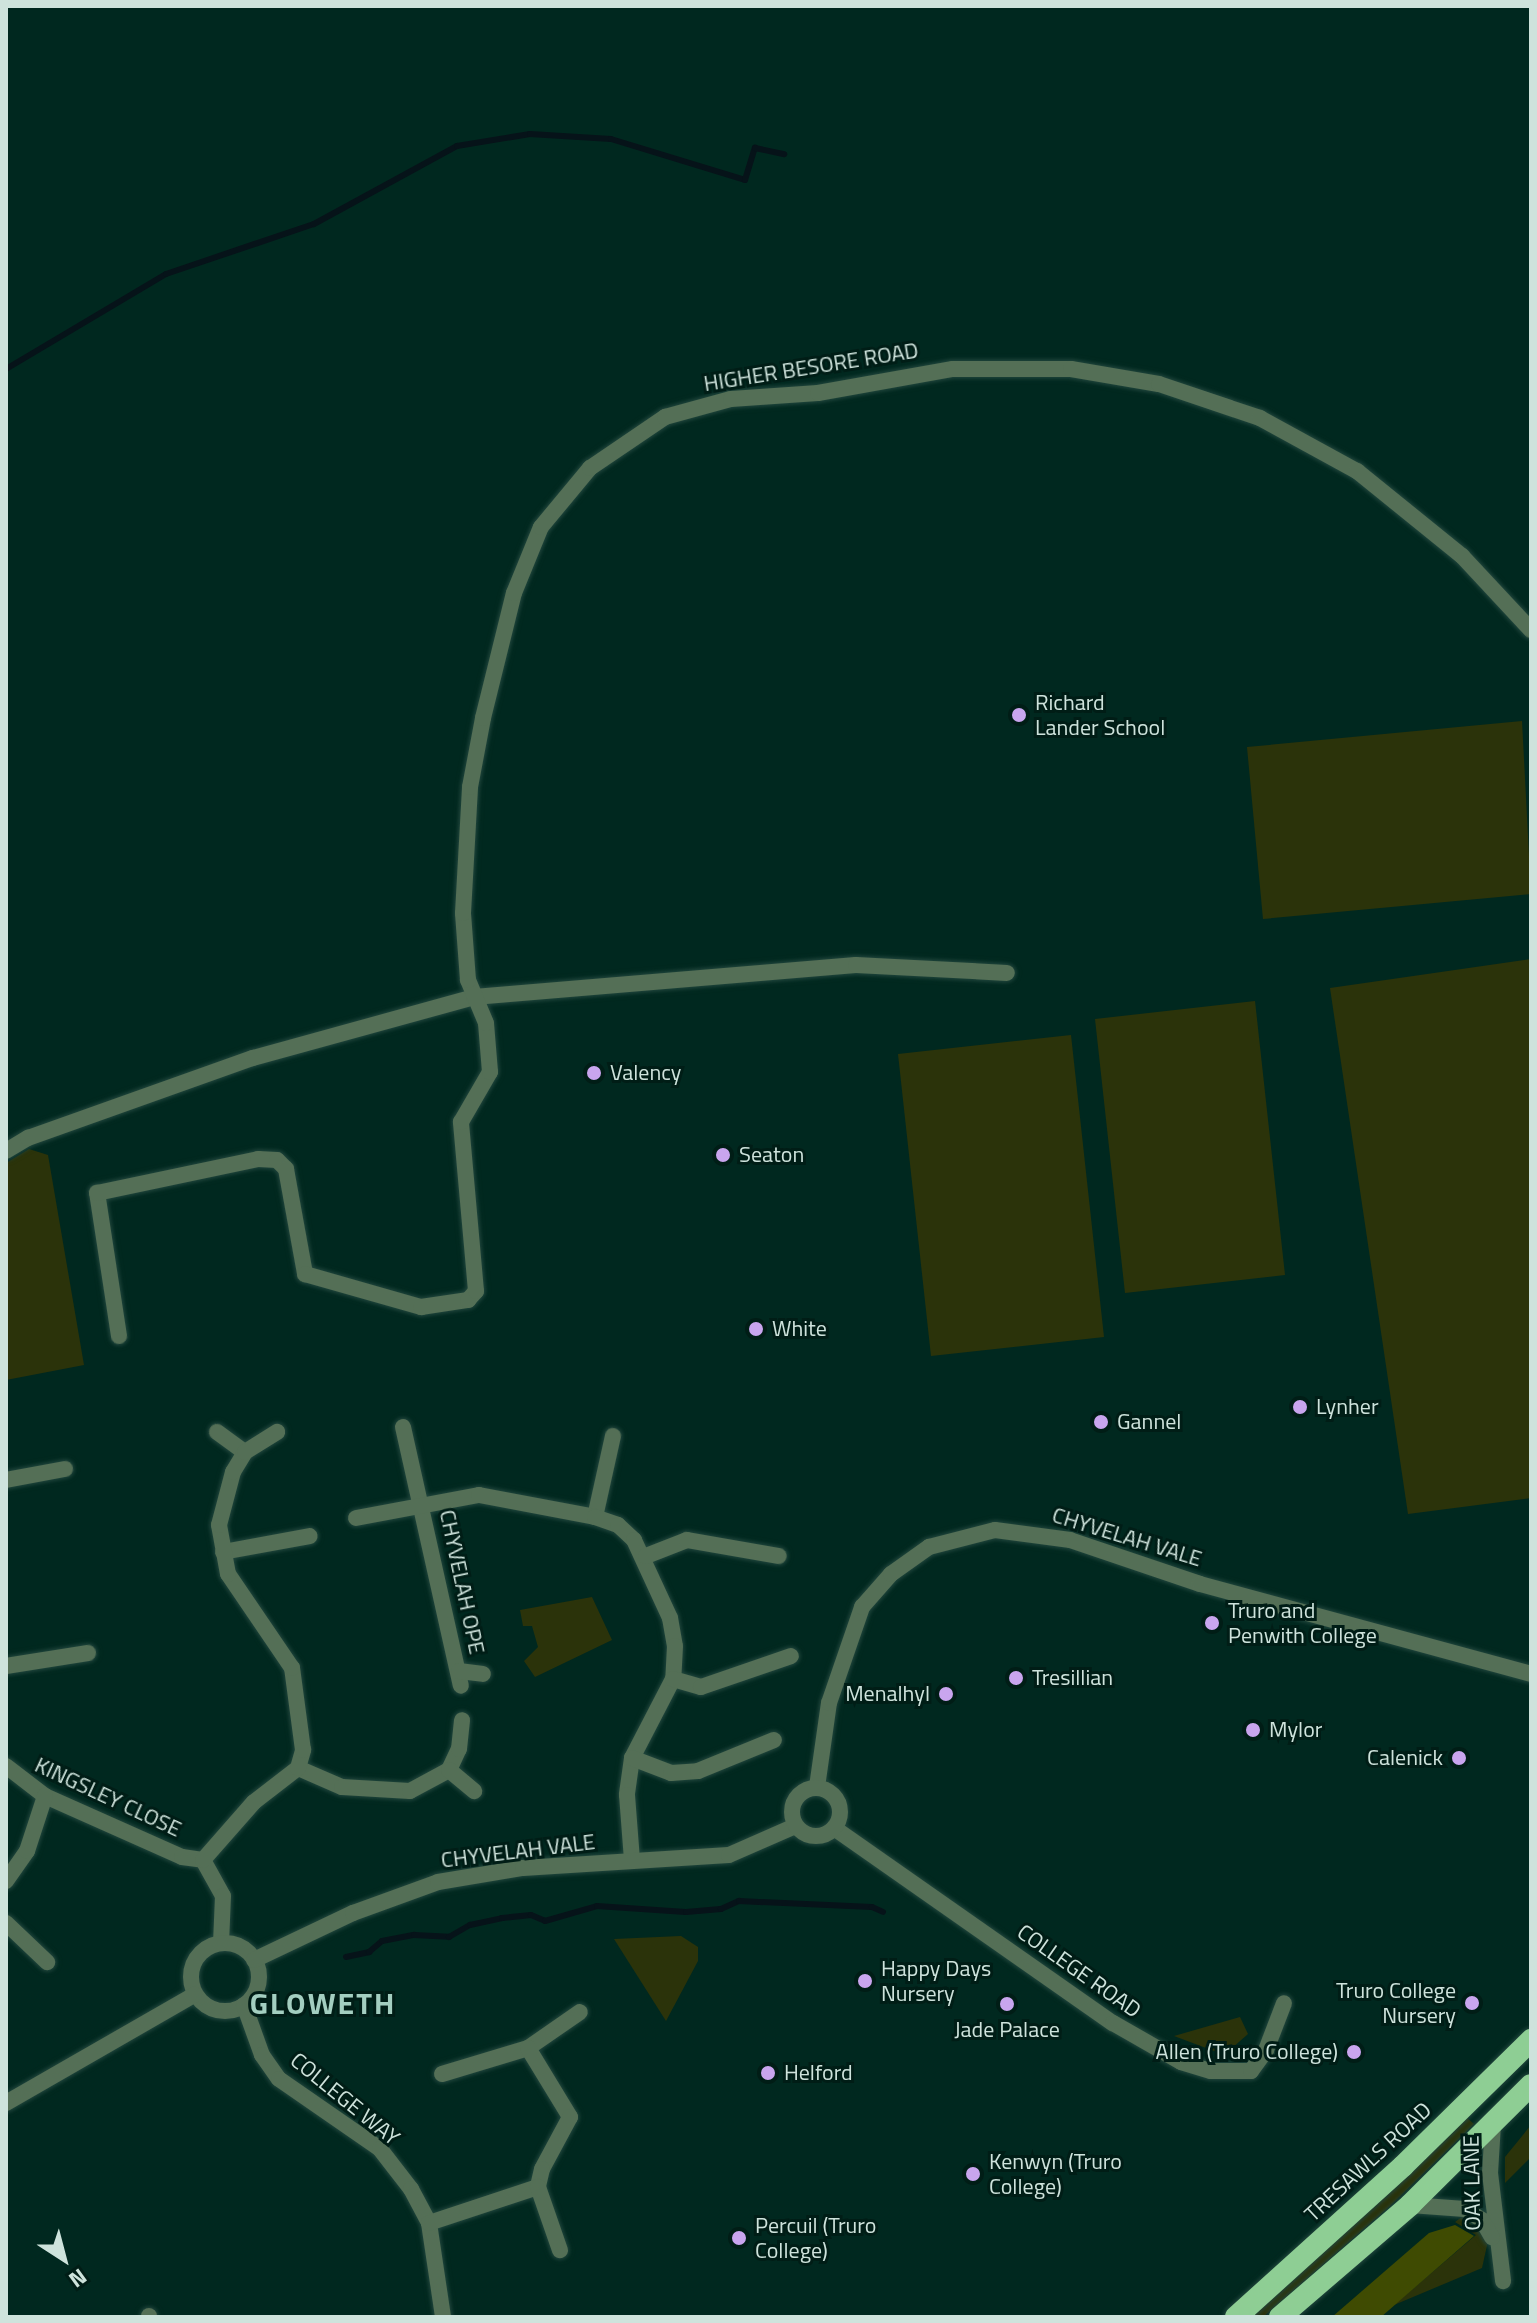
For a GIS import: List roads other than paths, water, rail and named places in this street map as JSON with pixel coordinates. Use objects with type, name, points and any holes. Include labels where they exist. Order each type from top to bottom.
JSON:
[{"type":"highway","name":"TRESAWLS ROAD","points":[[1236,2317],[1403,2166],[1531,2040]]},
{"type":"highway","points":[[1280,2317],[1410,2205],[1531,2085]]},
{"type":"street","name":"HIGHER BESORE ROAD","points":[[119,1336],[97,1193],[258,1159],[277,1160],[286,1169],[305,1274],[421,1307],[468,1300],[476,1291],[461,1122],[490,1072],[486,1023],[468,980],[463,913],[470,787],[523,564],[568,490],[620,443],[665,417],[731,399],[818,393],[953,369],[1071,369],[1159,384],[1260,418],[1357,471],[1462,556],[1531,630]]},
{"type":"street","points":[[6,1151],[28,1138],[253,1058],[474,997],[856,965],[1007,973]]},
{"type":"street","name":"CHYVELAH OPE","points":[[403,1427],[423,1503],[460,1678],[483,1674]]},
{"type":"street","points":[[217,1432],[245,1452]]},
{"type":"street","points":[[221,1943],[223,1896],[203,1860],[254,1802],[298,1768],[302,1721],[292,1668],[241,1598],[223,1552],[222,1502],[245,1452],[277,1432]]},
{"type":"street","points":[[595,1517],[613,1436]]},
{"type":"street","points":[[6,1480],[65,1469]]},
{"type":"street","name":"CHYVELAH OPE","points":[[356,1518],[423,1503],[479,1495],[595,1517],[618,1525],[646,1556],[670,1618],[675,1646],[673,1679],[632,1758],[627,1795],[632,1860]]},
{"type":"street","name":"CHYVELAH VALE","points":[[817,1787],[829,1703],[862,1607],[891,1574],[929,1547],[995,1530],[1031,1531],[1070,1540],[1200,1584],[1531,1674]]},
{"type":"street","points":[[223,1552],[310,1536]]},
{"type":"street","points":[[646,1556],[687,1540],[779,1556]]},
{"type":"street","points":[[6,1666],[88,1653]]},
{"type":"street","points":[[673,1679],[701,1687],[791,1656]]},
{"type":"street","points":[[298,1768],[342,1787],[383,1793],[410,1791],[449,1770],[459,1749],[462,1720]]},
{"type":"street","points":[[632,1758],[671,1773],[698,1771],[774,1740]]},
{"type":"street","name":"KINGSLEY CLOSE","points":[[6,1766],[45,1796],[182,1857],[203,1860]]},
{"type":"street","points":[[449,1770],[474,1791]]},
{"type":"street","points":[[795,1826],[794,1801],[817,1787],[830,1792],[840,1806],[834,1828]]},
{"type":"street","points":[[6,1881],[27,1851],[45,1796]]},
{"type":"street","name":"CHYVELAH VALE","points":[[254,1960],[353,1913],[438,1882],[523,1868],[729,1855],[795,1826],[817,1836],[834,1828]]},
{"type":"street","name":"COLLEGE ROAD","points":[[834,1828],[1113,2023],[1181,2062],[1211,2071],[1251,2071],[1266,2050],[1284,2003]]},
{"type":"street","points":[[6,1923],[47,1962]]},
{"type":"street","points":[[221,1943],[240,1947],[254,1960],[259,1979],[244,2005],[215,2009],[194,1995],[196,1960],[221,1943]]},
{"type":"street","points":[[6,2103],[194,1995]]},
{"type":"street","name":"COLLEGE WAY","points":[[244,2005],[245,2020],[279,2079],[380,2149],[429,2223],[443,2317]]},
{"type":"street","points":[[442,2074],[528,2048],[580,2012]]},
{"type":"street","points":[[528,2048],[570,2117],[542,2169],[538,2187],[560,2250]]},
{"type":"street","name":"OAK LANE","points":[[1493,2124],[1489,2167],[1494,2242]]},
{"type":"street","points":[[429,2223],[538,2187]]},
{"type":"street","name":"OAK LANE","points":[[1410,2205],[1465,2209],[1488,2227],[1503,2281]]},
{"type":"waterway","points":[[6,369],[166,274],[314,224],[457,146],[530,134],[611,139],[745,180],[755,148],[784,154]]},
{"type":"waterway","points":[[346,1957],[369,1952],[382,1941],[414,1935],[449,1937],[470,1925],[502,1918],[531,1915],[545,1921],[597,1906],[686,1912],[721,1909],[739,1901],[872,1907],[883,1912]]},
{"type":"place","name":"Richard Lander School","points":[[1019,715]]},
{"type":"place","name":"Valency","points":[[594,1073]]},
{"type":"place","name":"Seaton","points":[[723,1155]]},
{"type":"place","name":"White","points":[[756,1329]]},
{"type":"place","name":"Lynher","points":[[1300,1407]]},
{"type":"place","name":"Gannel","points":[[1101,1422]]},
{"type":"place","name":"Truro and Penwith College","points":[[1212,1623]]},
{"type":"place","name":"Tresillian","points":[[1016,1678]]},
{"type":"place","name":"Menalhyl","points":[[946,1694]]},
{"type":"place","name":"Mylor","points":[[1253,1730]]},
{"type":"place","name":"Calenick","points":[[1459,1758]]},
{"type":"place","name":"Happy Days Nursery","points":[[865,1981]]},
{"type":"place","name":"Truro College Nursery","points":[[1472,2003]]},
{"type":"place","name":"Jade Palace","points":[[1007,2004]]},
{"type":"place","name":"Allen (Truro College)","points":[[1354,2052]]},
{"type":"place","name":"Helford","points":[[768,2073]]},
{"type":"place","name":"Kenwyn (Truro College)","points":[[973,2174]]},
{"type":"place","name":"Percuil (Truro College)","points":[[739,2238]]},
{"type":"district","name":"GLOWETH","points":[[323,2003]]}]
